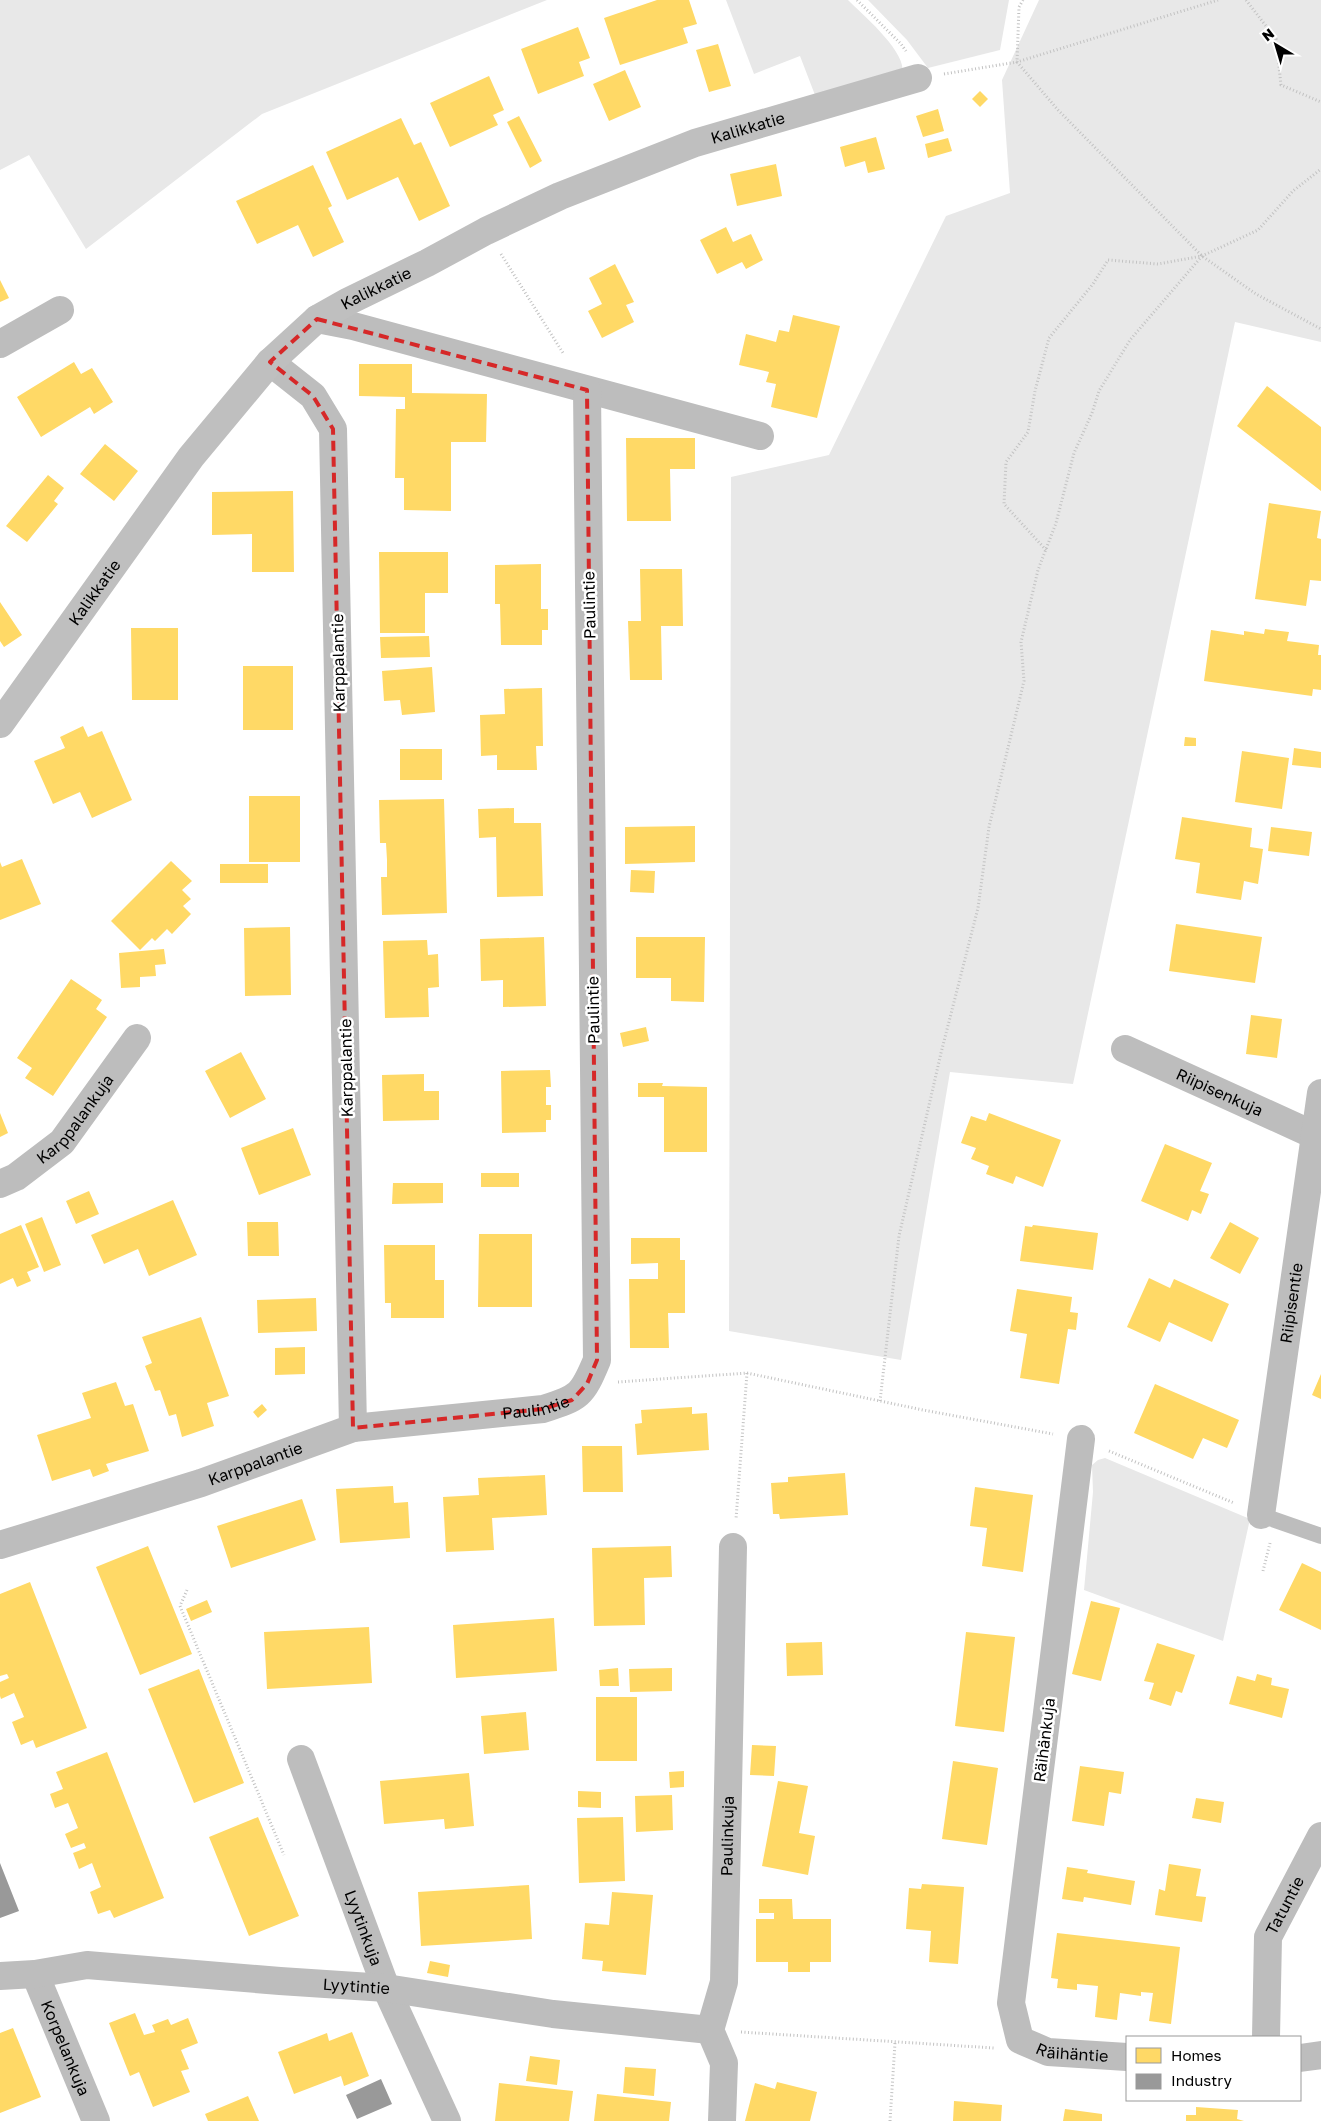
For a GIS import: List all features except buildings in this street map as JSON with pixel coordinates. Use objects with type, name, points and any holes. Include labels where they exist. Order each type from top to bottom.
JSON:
[{"type":"street","name":"Kalikkatie","points":[[0,724],[191,457],[270,362],[317,319],[349,301],[427,263],[486,230],[560,196],[695,143],[918,78]]},
{"type":"street","points":[[0,344],[60,310]]},
{"type":"street","points":[[317,319],[353,326],[760,436]]},
{"type":"street","name":"Karppalantie","points":[[0,1545],[201,1483],[353,1428],[333,429],[314,396],[270,362]]},
{"type":"street","name":"Paulintie","points":[[353,1428],[543,1409],[572,1400],[587,1384],[597,1360],[587,390]]},
{"type":"street","name":"Karppalankuja","points":[[0,1184],[16,1177],[62,1142],[137,1038]]},
{"type":"street","name":"Riipisenkuja","points":[[1125,1049],[1314,1135]]},
{"type":"street","name":"Riipisentie","points":[[1269,1517],[1314,1135],[1321,1093]]},
{"type":"street","name":"Räihänkuja","points":[[1020,2040],[1011,2003],[1081,1439]]},
{"type":"street","name":"Paulinkuja","points":[[710,2030],[724,1982],[733,1547]]},
{"type":"street","name":"Lyytinkuja","points":[[301,1759],[386,1988],[446,2121]]},
{"type":"street","name":"Tatuntie","points":[[1266,2036],[1268,1937],[1321,1836]]},
{"type":"street","name":"Lyytintie","points":[[0,1976],[35,1974],[86,1965],[270,1981],[386,1988],[552,2014],[710,2030]]},
{"type":"street","name":"Korpelankuja","points":[[35,1974],[96,2121]]},
{"type":"street","points":[[710,2030],[724,2063],[722,2121]]},
{"type":"street","name":"Räihäntie","points":[[1020,2040],[1048,2052],[1126,2056]]},
{"type":"street","points":[[1301,2058],[1321,2055]]},
{"type":"lane","points":[[1269,1517],[1321,1536]]},
{"type":"path","points":[[858,0],[901,44],[910,58],[918,78],[1017,62],[1218,0]]},
{"type":"path","points":[[1023,0],[1019,8],[1017,62],[1058,110],[1202,256],[1256,294],[1321,329]]},
{"type":"path","points":[[1246,0],[1276,38],[1281,85],[1321,102]]},
{"type":"path","points":[[1046,550],[1004,504],[1006,462],[1028,432],[1035,390],[1049,338],[1093,284],[1108,260],[1158,264],[1202,256],[1258,230],[1293,190],[1321,169]]},
{"type":"path","points":[[486,230],[587,390]]},
{"type":"path","points":[[880,1401],[899,1236],[941,1052],[978,908],[989,827],[1024,681],[1021,642],[1038,570],[1056,522],[1074,453],[1092,413],[1099,391],[1130,340],[1202,256]]},
{"type":"path","points":[[587,1384],[747,1373],[880,1401],[1081,1439],[1269,1517],[1263,1571]]},
{"type":"path","points":[[733,1547],[747,1373]]},
{"type":"path","points":[[187,1590],[180,1606],[284,1855]]},
{"type":"path","points":[[710,2030],[1003,2049],[1020,2040]]},
{"type":"path","points":[[890,2121],[895,2043]]},
{"type":"highlighted area","points":[[317,319],[587,390],[597,1360],[587,1384],[572,1400],[543,1409],[353,1428],[333,429],[313,396],[270,362]]},
{"type":"shaded area","points":[[0,0],[547,0],[262,114],[86,249],[29,155],[0,170]]},
{"type":"shaded area","points":[[726,0],[848,0],[891,45],[902,65],[902,73],[815,95],[800,56],[754,74]]},
{"type":"shaded area","points":[[868,0],[1009,0],[1000,50],[928,68],[907,40]]},
{"type":"shaded area","points":[[1039,0],[1321,0],[1321,342],[1235,322],[1073,1084],[950,1072],[901,1360],[729,1331],[731,477],[829,455],[946,216],[1010,193],[1002,80]]},
{"type":"shaded area","points":[[1105,1458],[1250,1519],[1223,1641],[1084,1590],[1093,1492],[1092,1465],[1098,1460]]}]
